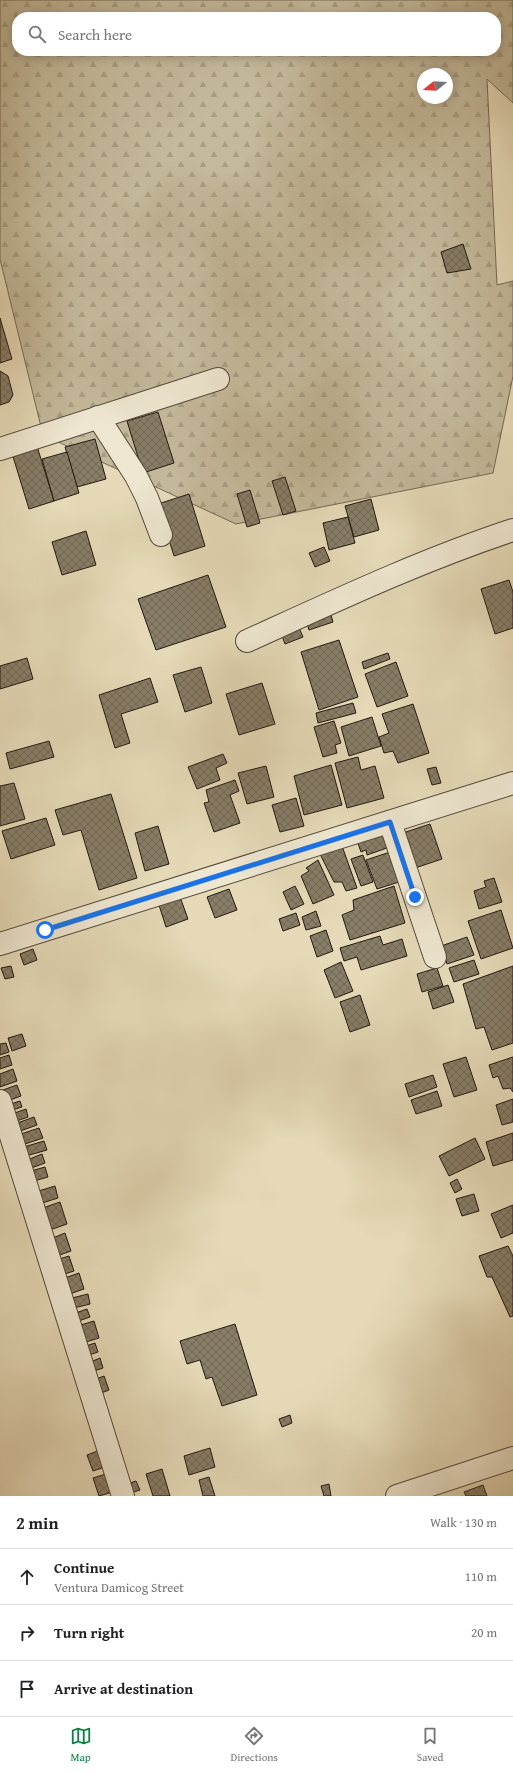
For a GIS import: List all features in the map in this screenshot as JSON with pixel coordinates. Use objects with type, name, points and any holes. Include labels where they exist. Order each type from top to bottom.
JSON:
[{"type":"street","points":[[0,449],[218,379]]},
{"type":"street","points":[[98,417],[142,487],[161,535]]},
{"type":"street","points":[[247,641],[387,578],[468,545],[513,530]]},
{"type":"street","points":[[0,944],[513,783]]},
{"type":"street","points":[[390,822],[435,957]]},
{"type":"street","points":[[0,1101],[123,1496]]},
{"type":"street","points":[[397,1496],[513,1458]]},
{"type":"green space","points":[[0,0],[513,0],[513,103],[487,79],[497,285],[513,281],[513,376],[493,473],[236,524],[43,435],[0,259]]},
{"type":"building","points":[[463,244],[471,269],[447,273],[441,252]]},
{"type":"building","points":[[0,318],[12,359],[0,363]]},
{"type":"building","points":[[0,371],[8,376],[13,395],[9,402],[0,405]]},
{"type":"building","points":[[158,412],[174,463],[143,473],[127,421]]},
{"type":"building","points":[[95,439],[106,479],[77,487],[65,447]]},
{"type":"building","points":[[36,443],[54,501],[29,509],[11,450]]},
{"type":"building","points":[[67,452],[79,493],[54,501],[42,459]]},
{"type":"building","points":[[285,477],[296,511],[283,515],[272,481]]},
{"type":"building","points":[[250,490],[260,523],[247,527],[237,494]]},
{"type":"building","points":[[189,494],[205,546],[174,556],[158,504]]},
{"type":"building","points":[[371,499],[379,530],[354,537],[345,506]]},
{"type":"building","points":[[348,517],[355,543],[329,550],[323,523]]},
{"type":"building","points":[[86,531],[96,565],[62,575],[52,542]]},
{"type":"building","points":[[324,547],[330,561],[315,567],[309,553]]},
{"type":"building","points":[[208,575],[226,627],[156,650],[138,599]]},
{"type":"building","points":[[509,580],[513,592],[513,628],[495,634],[481,589]]},
{"type":"building","points":[[329,608],[333,622],[309,630],[305,617]]},
{"type":"building","points":[[296,621],[303,637],[285,644],[279,628]]},
{"type":"building","points":[[339,640],[358,697],[319,710],[301,652]]},
{"type":"building","points":[[388,653],[390,659],[364,669],[362,662]]},
{"type":"building","points":[[27,658],[33,679],[0,689],[0,666]]},
{"type":"building","points":[[396,662],[408,696],[377,707],[365,674]]},
{"type":"building","points":[[201,667],[212,703],[185,712],[173,675]]},
{"type":"building","points":[[150,678],[158,702],[121,714],[130,743],[115,748],[99,695]]},
{"type":"building","points":[[262,683],[275,724],[239,735],[226,694]]},
{"type":"building","points":[[353,703],[356,713],[318,723],[316,713]]},
{"type":"building","points":[[413,704],[429,753],[398,763],[393,751],[384,753],[379,737],[389,733],[382,714]]},
{"type":"building","points":[[372,717],[381,746],[349,756],[341,727]]},
{"type":"building","points":[[334,721],[341,743],[335,745],[337,753],[323,757],[314,727]]},
{"type":"building","points":[[49,741],[54,757],[10,769],[6,753]]},
{"type":"building","points":[[223,754],[227,763],[216,768],[220,780],[197,789],[188,767]]},
{"type":"building","points":[[358,757],[361,770],[375,766],[384,798],[347,808],[335,763]]},
{"type":"building","points":[[331,765],[342,805],[304,815],[294,776]]},
{"type":"building","points":[[266,766],[274,797],[247,804],[238,773]]},
{"type":"building","points":[[436,767],[441,783],[432,785],[427,769]]},
{"type":"building","points":[[235,780],[239,791],[230,795],[240,823],[214,832],[204,803],[209,802],[206,790]]},
{"type":"building","points":[[14,783],[25,819],[0,826],[0,786]]},
{"type":"building","points":[[111,794],[137,878],[99,890],[81,830],[63,835],[55,810]]},
{"type":"building","points":[[296,798],[304,826],[280,832],[272,805]]},
{"type":"building","points":[[46,818],[55,845],[11,859],[2,831]]},
{"type":"building","points":[[430,824],[442,859],[415,868],[403,833]]},
{"type":"building","points":[[158,826],[169,864],[145,871],[135,833]]},
{"type":"building","points":[[384,826],[387,848],[367,855],[366,850],[361,852],[355,835]]},
{"type":"building","points":[[342,846],[357,888],[346,891],[342,882],[334,882],[320,854]]},
{"type":"building","points":[[390,852],[399,882],[377,889],[366,860]]},
{"type":"building","points":[[363,855],[373,882],[361,886],[351,859]]},
{"type":"building","points":[[318,860],[334,895],[313,904],[301,876],[309,871],[306,868]]},
{"type":"building","points":[[494,878],[502,902],[479,909],[474,891],[486,887],[484,881]]},
{"type":"building","points":[[295,886],[304,904],[291,910],[283,892]]},
{"type":"building","points":[[394,886],[405,923],[350,940],[342,915],[354,910],[353,900]]},
{"type":"building","points":[[229,889],[237,910],[215,918],[207,897]]},
{"type":"building","points":[[180,897],[188,919],[166,927],[159,905]]},
{"type":"building","points":[[501,910],[513,948],[481,959],[468,921]]},
{"type":"building","points":[[316,911],[321,926],[306,930],[302,917]]},
{"type":"building","points":[[296,913],[300,925],[283,931],[279,919]]},
{"type":"building","points":[[326,930],[333,951],[317,957],[310,936]]},
{"type":"building","points":[[380,936],[383,945],[402,939],[407,956],[361,970],[357,957],[344,961],[340,948]]},
{"type":"building","points":[[467,937],[474,955],[447,964],[441,946]]},
{"type":"building","points":[[33,949],[37,960],[24,965],[20,954]]},
{"type":"building","points":[[474,960],[479,974],[454,982],[449,968]]},
{"type":"building","points":[[341,962],[353,991],[335,998],[324,970]]},
{"type":"building","points":[[11,966],[14,977],[5,979],[1,968]]},
{"type":"building","points":[[513,966],[513,1043],[492,1050],[484,1027],[476,1029],[463,984]]},
{"type":"building","points":[[437,968],[443,986],[422,992],[417,974]]},
{"type":"building","points":[[448,985],[454,1002],[433,1009],[428,992]]},
{"type":"building","points":[[360,995],[370,1025],[350,1032],[340,1002]]},
{"type":"building","points":[[22,1034],[26,1046],[12,1051],[8,1038]]},
{"type":"building","points":[[6,1043],[9,1052],[0,1055],[0,1044]]},
{"type":"building","points":[[9,1055],[12,1065],[0,1069],[0,1058]]},
{"type":"building","points":[[466,1057],[477,1090],[454,1097],[443,1064]]},
{"type":"building","points":[[513,1057],[513,1092],[510,1088],[503,1089],[498,1076],[493,1078],[489,1065]]},
{"type":"building","points":[[13,1069],[17,1081],[0,1087],[0,1074]]},
{"type":"building","points":[[433,1075],[437,1087],[409,1097],[405,1084]]},
{"type":"building","points":[[17,1085],[21,1096],[2,1103],[0,1091]]},
{"type":"building","points":[[437,1091],[442,1106],[416,1114],[411,1100]]},
{"type":"building","points":[[513,1099],[513,1122],[502,1125],[496,1105]]},
{"type":"building","points":[[20,1101],[22,1107],[6,1112],[4,1106]]},
{"type":"building","points":[[26,1109],[28,1117],[8,1124],[6,1116]]},
{"type":"building","points":[[34,1117],[37,1125],[12,1134],[9,1126]]},
{"type":"building","points":[[39,1128],[43,1138],[16,1147],[12,1137]]},
{"type":"building","points":[[513,1133],[513,1160],[493,1166],[486,1142]]},
{"type":"building","points":[[475,1138],[485,1159],[449,1176],[439,1156]]},
{"type":"building","points":[[44,1141],[47,1150],[19,1158],[17,1149]]},
{"type":"building","points":[[42,1154],[45,1163],[23,1171],[20,1163]]},
{"type":"building","points":[[45,1167],[48,1177],[27,1183],[24,1173]]},
{"type":"building","points":[[457,1179],[462,1189],[455,1193],[450,1183]]},
{"type":"building","points":[[55,1186],[58,1198],[36,1205],[32,1193]]},
{"type":"building","points":[[474,1194],[479,1211],[462,1216],[456,1199]]},
{"type":"building","points":[[60,1202],[67,1224],[44,1232],[37,1210]]},
{"type":"building","points":[[513,1205],[513,1233],[501,1238],[491,1214]]},
{"type":"building","points":[[65,1233],[71,1251],[54,1257],[48,1240]]},
{"type":"building","points":[[508,1246],[513,1256],[513,1316],[510,1317],[492,1277],[487,1277],[479,1256]]},
{"type":"building","points":[[69,1256],[74,1271],[58,1276],[53,1261]]},
{"type":"building","points":[[79,1273],[84,1289],[64,1296],[59,1280]]},
{"type":"building","points":[[88,1294],[90,1304],[74,1308],[72,1298]]},
{"type":"building","points":[[87,1309],[90,1317],[73,1323],[70,1315]]},
{"type":"building","points":[[94,1321],[99,1338],[79,1344],[74,1327]]},
{"type":"building","points":[[235,1324],[257,1395],[222,1406],[212,1377],[206,1379],[200,1360],[187,1364],[180,1341]]},
{"type":"building","points":[[95,1343],[98,1352],[86,1356],[83,1347]]},
{"type":"building","points":[[100,1358],[103,1368],[91,1372],[88,1363]]},
{"type":"building","points":[[104,1376],[109,1390],[96,1395],[91,1381]]},
{"type":"building","points":[[290,1415],[292,1423],[282,1427],[279,1419]]},
{"type":"building","points":[[210,1448],[215,1467],[189,1475],[184,1456]]},
{"type":"building","points":[[103,1449],[108,1466],[93,1471],[87,1455]]},
{"type":"building","points":[[162,1469],[170,1496],[153,1496],[146,1474]]},
{"type":"building","points":[[109,1473],[116,1491],[99,1496],[93,1478]]},
{"type":"building","points":[[209,1477],[215,1496],[203,1496],[199,1480]]},
{"type":"building","points":[[136,1481],[140,1490],[127,1494],[124,1485]]},
{"type":"building","points":[[329,1484],[331,1496],[324,1496],[321,1486]]},
{"type":"building","points":[[483,1485],[487,1496],[466,1496],[464,1492]]},
{"type":"route","points":[[45,930],[390,822],[415,897]]}]
